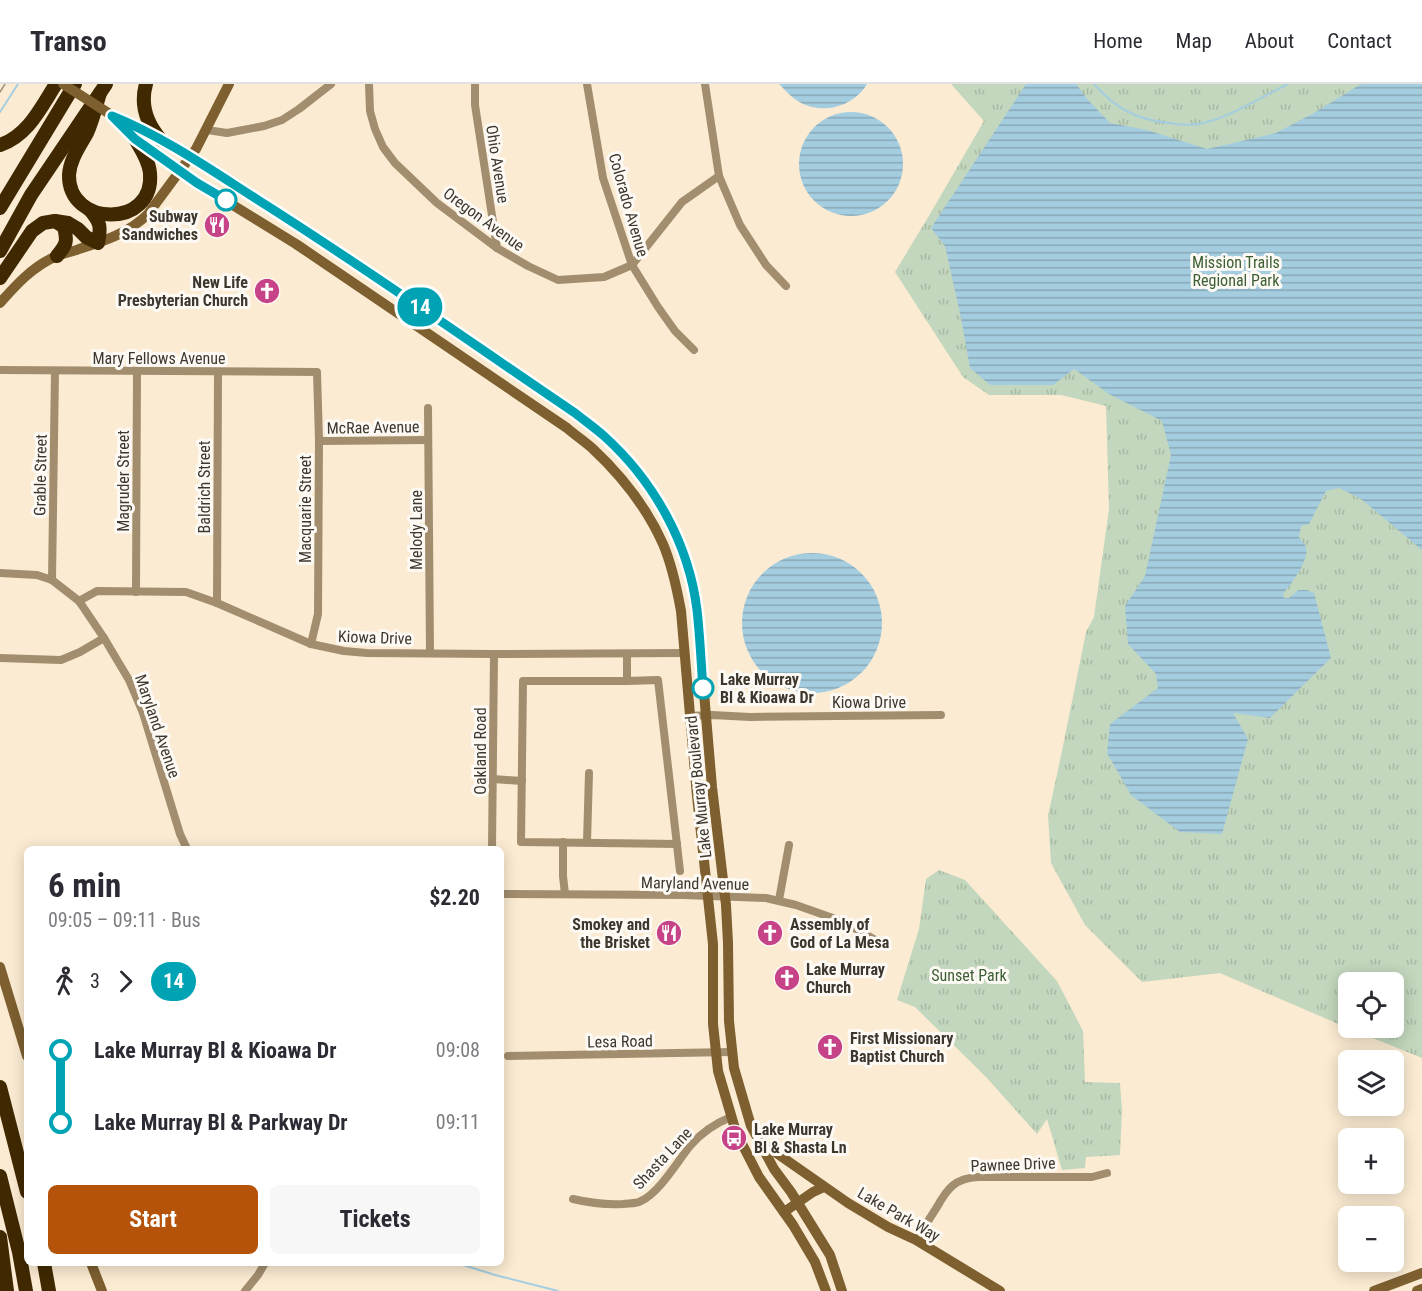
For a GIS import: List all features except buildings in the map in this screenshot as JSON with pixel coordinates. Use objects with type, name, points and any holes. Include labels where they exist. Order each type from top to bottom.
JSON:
[{"type":"highway","points":[[0,145],[12,141],[27,128],[56,84]]},
{"type":"highway","points":[[0,208],[75,84]]},
{"type":"highway","points":[[146,84],[143,97],[146,117],[161,140]]},
{"type":"highway","points":[[0,278],[32,231],[43,223],[55,221],[68,223],[98,243],[100,228],[97,219],[74,194],[69,174],[103,89]]},
{"type":"highway","points":[[0,251],[31,195],[103,89]]},
{"type":"highway","points":[[90,210],[109,215],[123,213],[134,208],[143,199],[149,187],[150,172],[135,139]]},
{"type":"highway","points":[[55,221],[64,227],[68,239],[57,256]]},
{"type":"highway","points":[[0,1087],[24,1180]]},
{"type":"highway","points":[[0,1176],[26,1291]]},
{"type":"highway","points":[[0,1236],[8,1291]]},
{"type":"highway","points":[[45,1266],[49,1288]]},
{"type":"main road","name":"Lake Murray Boulevard","points":[[63,84],[112,116],[135,139],[197,183],[296,244],[567,428],[592,448],[634,494],[650,519],[663,546],[681,611],[712,944],[713,1024],[722,1086],[736,1132],[759,1177],[815,1262],[826,1291]]},
{"type":"main road","points":[[0,303],[21,281],[41,265],[57,256],[122,233],[140,222],[190,158],[207,130],[229,84]]},
{"type":"main road","name":"Lake Murray Boulevard","points":[[112,116],[138,126],[302,228],[575,413],[605,436],[647,483],[663,508],[679,541],[697,610],[705,716],[725,897],[729,1021],[734,1068],[751,1126],[774,1169],[830,1255],[842,1291]]},
{"type":"main road","points":[[296,244],[302,228]]},
{"type":"main road","points":[[393,309],[402,295]]},
{"type":"main road","points":[[0,967],[24,1046]]},
{"type":"main road","name":"Lake Park Way","points":[[759,1141],[824,1187],[881,1223],[916,1240],[1000,1291]]},
{"type":"main road","points":[[784,1212],[824,1187]]},
{"type":"main road","points":[[92,1266],[102,1291]]},
{"type":"main road","points":[[1374,1291],[1422,1273]]},
{"type":"main road","points":[[1417,1291],[1422,1289]]},
{"type":"street","points":[[207,130],[227,133],[282,120],[331,84]]},
{"type":"street","name":"Oregon Avenue","points":[[369,84],[372,120],[378,139],[389,156],[437,203],[497,248],[528,266],[558,279],[604,277],[632,265],[682,202],[719,176]]},
{"type":"street","name":"Ohio Avenue","points":[[475,84],[475,105],[497,248]]},
{"type":"street","name":"Colorado Avenue","points":[[587,84],[603,178],[632,265],[663,315],[694,350]]},
{"type":"street","points":[[705,84],[719,176],[740,225],[766,265],[786,286]]},
{"type":"street","name":"Mary Fellows Avenue","points":[[0,370],[317,372]]},
{"type":"street","name":"Grable Street","points":[[52,580],[55,371]]},
{"type":"street","name":"Magruder Street","points":[[136,591],[137,371]]},
{"type":"street","name":"Baldrich Street","points":[[217,603],[218,372]]},
{"type":"street","name":"Macquarie Street","points":[[311,644],[318,614],[317,372]]},
{"type":"street","name":"Melody Lane","points":[[428,408],[430,653]]},
{"type":"street","name":"McRae Avenue","points":[[319,441],[428,440]]},
{"type":"street","name":"Maryland Avenue","points":[[0,573],[37,575],[52,580],[79,601],[129,680],[143,713],[186,846]]},
{"type":"street","name":"Kiowa Drive","points":[[79,601],[97,591],[186,592],[198,595],[311,644],[367,653],[684,653]]},
{"type":"street","points":[[0,658],[61,660],[104,638]]},
{"type":"street","name":"Oakland Road","points":[[492,846],[494,654]]},
{"type":"street","points":[[627,654],[627,681]]},
{"type":"street","points":[[677,844],[521,842],[523,681],[658,680],[677,844],[680,871]]},
{"type":"street","name":"Kiowa Drive","points":[[689,716],[941,715]]},
{"type":"street","points":[[587,842],[589,773]]},
{"type":"street","points":[[493,779],[522,781]]},
{"type":"street","points":[[563,842],[565,894]]},
{"type":"street","points":[[778,900],[789,845]]},
{"type":"street","name":"Maryland Avenue","points":[[504,894],[766,898],[814,910],[847,924],[879,942]]},
{"type":"street","name":"Lesa Road","points":[[508,1056],[732,1052]]},
{"type":"street","name":"Shasta Lane","points":[[573,1199],[592,1204],[643,1201],[654,1192],[702,1134],[731,1117]]},
{"type":"street","name":"Pawnee Drive","points":[[916,1240],[944,1194],[962,1180],[978,1177],[1092,1177],[1107,1173]]},
{"type":"street","points":[[245,1291],[263,1266]]},
{"type":"green space","name":"Mission Trails Regional Park","points":[[951,84],[1422,84],[1422,1058],[1373,1038],[1404,1038],[1404,972],[1338,972],[1338,1024],[1220,973],[1142,982],[1085,925],[1051,863],[1048,816],[1086,632],[1094,617],[1109,509],[1106,406],[1061,395],[989,395],[963,377],[895,272],[984,121]]},
{"type":"green space","name":"Sunset Park","points":[[939,870],[965,880],[1057,981],[1083,1031],[1085,1082],[1120,1083],[1122,1110],[1120,1155],[1086,1157],[1085,1168],[1062,1170],[1047,1119],[1037,1134],[986,1077],[915,1007],[897,1000],[919,929],[926,879]]},
{"type":"water","points":[[779,84],[867,84],[861,92],[846,103],[829,108],[819,108],[801,103]]},
{"type":"water","points":[[1026,84],[1076,84],[1110,123],[1147,130],[1207,149],[1276,133],[1361,84],[1422,84],[1422,550],[1361,499],[1339,488],[1326,491],[1309,524],[1301,526],[1299,537],[1305,545],[1306,557],[1300,571],[1283,594],[1284,598],[1289,598],[1298,590],[1314,593],[1331,658],[1270,718],[1233,713],[1248,739],[1222,834],[1180,832],[1131,795],[1107,753],[1110,724],[1158,688],[1156,674],[1128,644],[1125,606],[1145,576],[1171,455],[1162,421],[1109,394],[1074,369],[1053,385],[990,385],[970,368],[945,246],[931,228]]},
{"type":"water","points":[[851,112],[871,116],[888,127],[899,144],[903,164],[899,184],[888,201],[871,212],[851,216],[831,212],[814,201],[803,184],[799,164],[803,144],[814,127],[831,116]]},
{"type":"water","points":[[812,553],[839,558],[862,573],[877,596],[882,623],[877,650],[862,673],[839,688],[812,693],[785,688],[762,673],[747,650],[742,623],[747,596],[762,573],[785,558]]},
{"type":"waterway","points":[[0,112],[18,84]]},
{"type":"waterway","points":[[1094,84],[1119,107],[1137,116],[1187,125],[1199,124],[1224,116],[1288,84]]},
{"type":"waterway","points":[[466,1266],[558,1291]]},
{"type":"tram line","points":[[0,92],[5,84]]},
{"type":"bus line","name":"14","points":[[226,200],[197,183],[135,139],[112,116],[138,126],[298,225],[575,413],[605,436],[647,483],[663,508],[679,541],[697,608],[703,688]]},
{"type":"place","name":"Subway Sandwiches","points":[[217,225]]},
{"type":"place","name":"New Life Presbyterian Church","points":[[267,291]]},
{"type":"place","name":"Lake Murray Bl & Kioawa Dr","points":[[703,688]]},
{"type":"place","name":"Smokey and the Brisket","points":[[669,933]]},
{"type":"place","name":"Assembly of God of La Mesa","points":[[770,933]]},
{"type":"place","name":"Lake Murray Church","points":[[787,978]]},
{"type":"place","name":"First Missionary Baptist Church","points":[[830,1047]]},
{"type":"place","name":"Lake Murray Bl & Shasta Ln","points":[[734,1138]]}]
